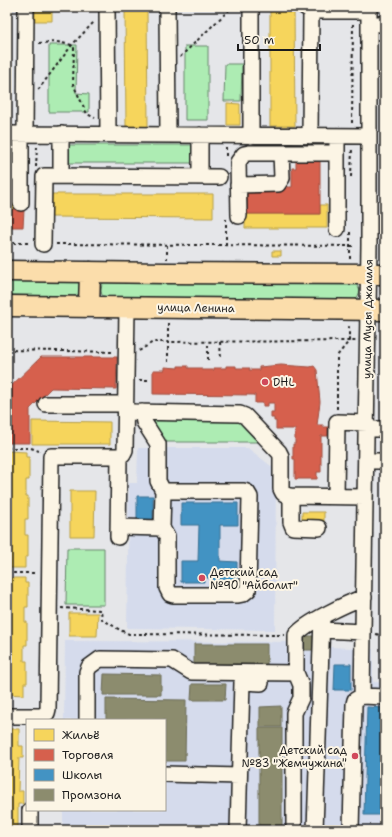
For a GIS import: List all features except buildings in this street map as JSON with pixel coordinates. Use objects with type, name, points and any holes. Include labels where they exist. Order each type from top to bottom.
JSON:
[{"type":"main road","points":[[7,271],[368,274]]},
{"type":"main road","points":[[89,307],[90,272]]},
{"type":"main road","name":"улица Ленина","points":[[7,306],[367,310]]},
{"type":"street","points":[[21,203],[14,172],[18,134],[26,7]]},
{"type":"street","points":[[167,7],[168,135]]},
{"type":"street","points":[[251,7],[251,136]]},
{"type":"street","points":[[107,8],[108,129]]},
{"type":"street","points":[[310,136],[308,9],[369,14],[385,24]]},
{"type":"street","name":"улица Мусы Джалиля","points":[[362,696],[369,246],[369,14]]},
{"type":"street","points":[[18,134],[61,134],[108,129],[168,135],[369,136]]},
{"type":"street","points":[[61,134],[61,175]]},
{"type":"street","points":[[200,135],[200,176]]},
{"type":"street","points":[[337,136],[337,229]]},
{"type":"street","points":[[238,185],[278,184],[282,178],[281,153]]},
{"type":"street","points":[[238,216],[238,162],[244,154],[337,153]]},
{"type":"street","points":[[42,244],[44,176],[219,177]]},
{"type":"street","points":[[7,716],[32,718],[44,716],[48,713],[51,456],[119,456],[123,454],[125,450],[127,307]]},
{"type":"street","points":[[46,404],[125,408],[142,412],[240,414],[245,416],[279,452],[281,456],[282,493],[288,496],[365,497]]},
{"type":"street","points":[[142,412],[144,422],[158,444],[158,481],[163,491],[162,528],[167,537],[167,588],[170,594],[238,595],[243,594],[248,590],[250,497],[248,494],[244,491],[163,491]]},
{"type":"street","points":[[336,497],[336,422],[385,429]]},
{"type":"street","points":[[119,456],[118,532],[162,528]]},
{"type":"street","points":[[366,461],[385,461]]},
{"type":"street","points":[[291,496],[291,522],[293,527],[319,528]]},
{"type":"street","points":[[315,830],[322,624],[338,608],[364,597]]},
{"type":"street","points":[[294,830],[294,713],[301,698],[301,685],[296,673],[296,635],[302,629],[322,624],[363,632]]},
{"type":"street","points":[[87,719],[87,672],[89,667],[100,659],[172,660],[191,672],[296,673]]},
{"type":"street","points":[[238,830],[242,682],[263,683],[277,673]]},
{"type":"street","points":[[351,830],[355,700],[362,696],[385,697]]},
{"type":"street","points":[[166,774],[239,776]]},
{"type":"street","points":[[30,811],[30,830]]},
{"type":"path","points":[[167,70],[232,7]]},
{"type":"path","points":[[36,94],[72,45],[107,8]]},
{"type":"path","points":[[38,43],[57,42],[72,45]]},
{"type":"path","points":[[72,45],[74,48],[73,84],[87,114],[108,129]]},
{"type":"path","points":[[7,243],[369,246]]},
{"type":"path","points":[[350,246],[368,274]]},
{"type":"path","points":[[336,422],[337,356],[349,341],[367,310]]},
{"type":"path","points":[[8,351],[138,352],[153,342],[368,341]]},
{"type":"path","points":[[168,342],[168,364]]},
{"type":"path","points":[[208,342],[208,360]]},
{"type":"path","points":[[220,342],[221,360]]},
{"type":"path","points":[[138,380],[149,380]]},
{"type":"path","points":[[7,448],[31,448],[51,456]]},
{"type":"path","points":[[7,573],[50,573]]},
{"type":"path","points":[[50,608],[101,610],[102,619],[130,634],[296,635]]},
{"type":"shaded area","name":"Детский сад №90 \"Айболит\"","points":[[138,448],[248,448],[276,470],[275,630],[127,628],[129,483],[137,483]]},
{"type":"shaded area","points":[[316,636],[308,830],[63,830],[63,811],[166,811],[166,719],[64,719],[65,641],[304,642]]},
{"type":"shaded area","name":"Детский сад №83 \"Жемчужина\"","points":[[329,647],[373,649],[373,682],[385,683],[385,830],[324,830]]},
{"type":"green space","points":[[49,45],[77,45],[76,93],[89,94],[89,112],[49,112]]},
{"type":"green space","points":[[185,46],[208,46],[208,120],[185,120]]},
{"type":"green space","points":[[225,64],[242,64],[241,101],[224,101]]},
{"type":"green space","points":[[67,145],[193,145],[193,163],[67,163]]},
{"type":"green space","points":[[7,281],[76,282],[79,283],[80,291],[75,296],[7,295]]},
{"type":"green space","points":[[105,282],[354,284],[357,285],[360,291],[357,298],[353,300],[106,297],[102,295],[101,291],[102,284]]},
{"type":"green space","points":[[153,420],[237,420],[241,422],[261,442],[164,442],[151,423]]},
{"type":"green space","points":[[67,548],[104,548],[104,605],[66,605]]},
{"type":"place","name":"DHL","points":[[265,382]]},
{"type":"place","name":"Детский сад №90 \"Айболит\"","points":[[202,578]]},
{"type":"place","name":"Детский сад №83 \"Жемчужина\"","points":[[355,756]]}]
